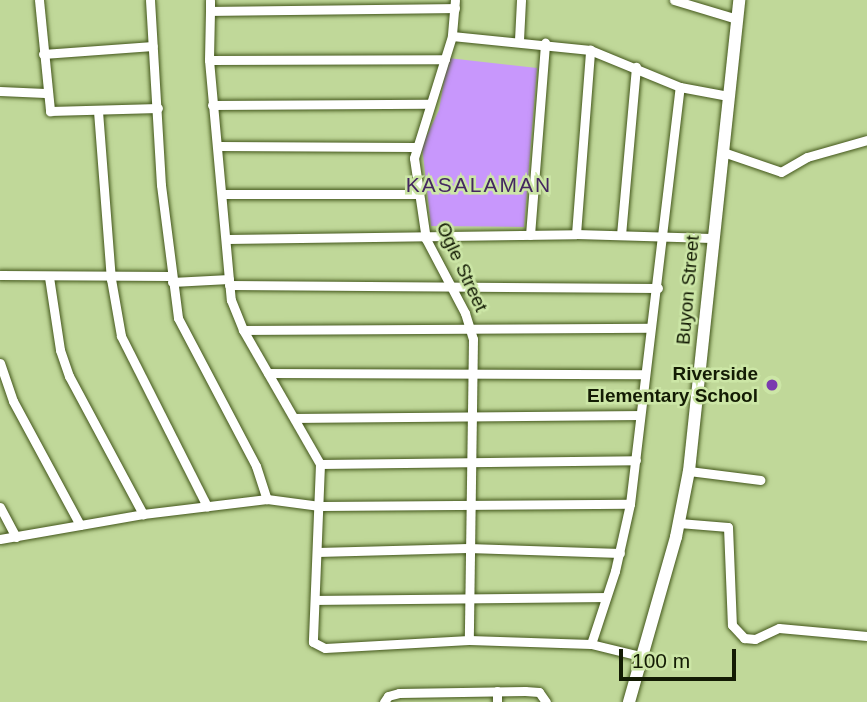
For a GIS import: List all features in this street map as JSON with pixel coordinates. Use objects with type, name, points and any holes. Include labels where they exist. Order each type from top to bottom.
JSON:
[{"type":"main road","name":"Buyon Street","points":[[629,702],[679,523],[689,471],[711,238],[723,152],[738,0]]},
{"type":"street","points":[[39,0],[46,93],[54,113],[158,108]]},
{"type":"street","points":[[150,0],[172,279],[186,337],[256,466],[267,499]]},
{"type":"street","points":[[210,0],[209,60],[212,105],[227,239],[229,282],[243,330],[320,464],[313,639],[320,647],[469,639],[591,644],[640,656]]},
{"type":"street","points":[[279,0],[279,12]]},
{"type":"street","points":[[519,40],[522,0]]},
{"type":"street","points":[[674,0],[737,19]]},
{"type":"street","points":[[210,11],[279,12],[455,4]]},
{"type":"street","name":"Ogle Street","points":[[455,4],[452,36],[414,147],[417,194],[426,239],[471,327],[469,639]]},
{"type":"street","points":[[452,36],[519,40],[590,50],[680,87],[729,96]]},
{"type":"street","points":[[530,235],[544,43]]},
{"type":"street","points":[[43,54],[153,46]]},
{"type":"street","points":[[576,234],[590,50]]},
{"type":"street","points":[[209,60],[445,59]]},
{"type":"street","points":[[621,235],[636,67]]},
{"type":"street","points":[[591,644],[620,553],[630,504],[643,373],[658,288],[680,87]]},
{"type":"street","points":[[0,91],[46,93]]},
{"type":"street","points":[[212,105],[430,104]]},
{"type":"street","points":[[98,111],[111,279],[118,324],[133,368],[207,506]]},
{"type":"street","points":[[723,152],[781,172],[807,157],[867,141]]},
{"type":"street","points":[[217,146],[414,147]]},
{"type":"street","points":[[222,194],[417,194]]},
{"type":"street","points":[[227,239],[426,239],[576,234],[711,238]]},
{"type":"street","points":[[0,275],[229,282],[658,288]]},
{"type":"street","points":[[48,277],[69,376],[143,514]]},
{"type":"street","points":[[243,330],[649,328]]},
{"type":"street","points":[[0,363],[13,401],[80,525]]},
{"type":"street","points":[[268,373],[643,373]]},
{"type":"street","points":[[295,418],[470,419],[639,415]]},
{"type":"street","points":[[320,464],[636,460]]},
{"type":"street","points":[[689,471],[760,480]]},
{"type":"street","points":[[0,539],[143,514],[267,499],[320,506],[470,508],[630,504]]},
{"type":"street","points":[[0,507],[16,537]]},
{"type":"street","points":[[679,523],[725,526],[731,532],[732,625],[744,638],[755,639],[779,628],[867,636]]},
{"type":"street","points":[[317,552],[468,548],[620,553]]},
{"type":"street","points":[[315,600],[469,595],[605,597]]},
{"type":"street","points":[[384,702],[399,693],[497,691],[540,692],[547,702]]},
{"type":"street","points":[[497,691],[497,702]]},
{"type":"shaded area","points":[[448,58],[537,68],[524,227],[431,226],[422,146],[439,110]]},
{"type":"place","name":"Riverside Elementary School","points":[[772,385]]},
{"type":"district","name":"KASALAMAN","points":[[479,185]]}]
